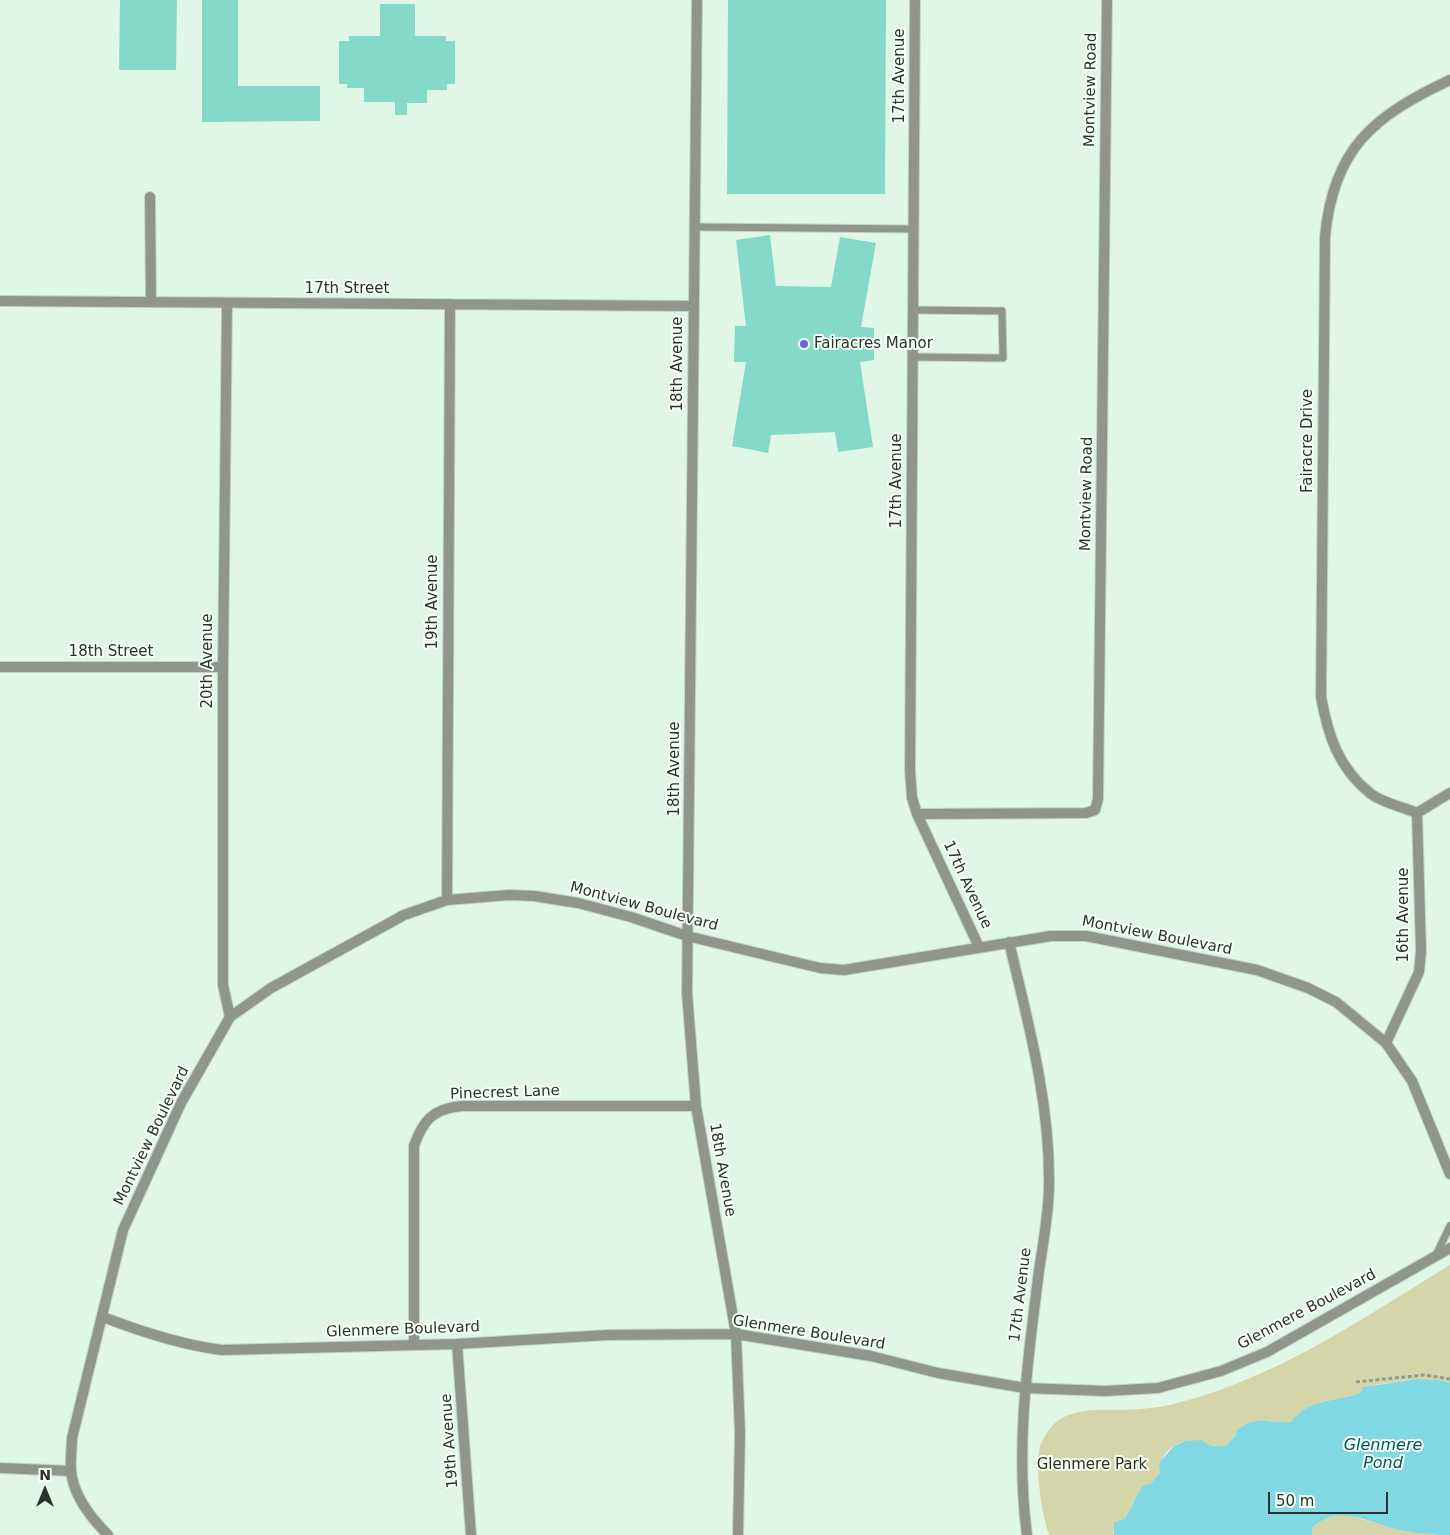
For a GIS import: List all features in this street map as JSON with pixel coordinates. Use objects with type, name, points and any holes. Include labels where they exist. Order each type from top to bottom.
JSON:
[{"type":"street","name":"18th Avenue","points":[[697,0],[687,993],[696,1106],[736,1334],[740,1433],[738,1535]]},
{"type":"street","name":"17th Avenue","points":[[916,0],[910,770],[912,798],[917,814],[979,947]]},
{"type":"street","name":"Montview Road","points":[[917,814],[1086,813],[1095,810],[1098,800],[1107,0]]},
{"type":"street","name":"Fairacre Drive","points":[[1417,813],[1372,795],[1355,778],[1333,747],[1321,697],[1324,237],[1328,205],[1333,188],[1350,151],[1388,114],[1450,80]]},
{"type":"street","points":[[150,196],[151,302]]},
{"type":"street","name":"17th Street","points":[[0,301],[694,306]]},
{"type":"street","name":"20th Avenue","points":[[227,304],[223,667],[223,985],[230,1017]]},
{"type":"street","name":"19th Avenue","points":[[448,900],[450,304]]},
{"type":"street","name":"18th Street","points":[[0,667],[223,667]]},
{"type":"street","points":[[1417,813],[1450,792]]},
{"type":"street","name":"16th Avenue","points":[[1386,1043],[1419,972],[1421,951],[1417,813]]},
{"type":"street","name":"Montview Boulevard","points":[[71,1471],[72,1438],[123,1230],[181,1103],[230,1017],[271,988],[359,938],[404,916],[448,900],[486,896],[534,896],[587,905],[688,936],[820,968],[844,970],[1009,942],[1066,934],[1086,936],[1257,970],[1308,988],[1336,1002],[1386,1043]]},
{"type":"street","name":"17th Avenue","points":[[1009,942],[1039,1072],[1048,1133],[1049,1186],[1024,1388],[1021,1494],[1027,1535]]},
{"type":"street","points":[[1386,1043],[1412,1081],[1450,1174]]},
{"type":"street","name":"Pinecrest Lane","points":[[414,1345],[414,1146],[419,1132],[430,1116],[442,1110],[461,1106],[696,1106]]},
{"type":"street","name":"Glenmere Boulevard","points":[[103,1317],[151,1335],[191,1345],[222,1350],[457,1344],[607,1335],[736,1334],[871,1356],[938,1373],[1024,1388],[1105,1391],[1158,1388],[1221,1371],[1267,1352],[1450,1248]]},
{"type":"street","name":"19th Avenue","points":[[457,1344],[471,1535]]},
{"type":"street","points":[[0,1468],[71,1471],[82,1503],[96,1524],[108,1535]]},
{"type":"lane","points":[[695,228],[914,229]]},
{"type":"lane","points":[[913,310],[1002,311],[1003,358],[913,357]]},
{"type":"lane","points":[[1435,1257],[1450,1226]]},
{"type":"path","points":[[1356,1382],[1424,1375],[1450,1379]]},
{"type":"green space","name":"Glenmere Park","points":[[1450,1265],[1450,1383],[1418,1380],[1363,1387],[1360,1393],[1313,1405],[1305,1409],[1291,1422],[1278,1423],[1270,1421],[1243,1425],[1227,1445],[1211,1446],[1184,1442],[1174,1446],[1166,1453],[1161,1462],[1160,1473],[1150,1484],[1142,1486],[1125,1519],[1113,1530],[1114,1535],[1049,1535],[1040,1496],[1038,1456],[1041,1444],[1047,1433],[1061,1419],[1082,1411],[1129,1410],[1171,1405],[1217,1391],[1252,1377],[1320,1344]]},
{"type":"green space","points":[[1344,1514],[1397,1529],[1436,1535],[1312,1535],[1312,1528],[1320,1520]]},
{"type":"water","name":"Glenmere Pond","points":[[1418,1379],[1439,1380],[1450,1383],[1450,1535],[1409,1532],[1353,1516],[1342,1515],[1322,1521],[1312,1528],[1312,1535],[1114,1535],[1114,1522],[1125,1519],[1142,1486],[1150,1484],[1160,1473],[1159,1463],[1174,1446],[1185,1441],[1201,1440],[1211,1446],[1227,1445],[1235,1436],[1237,1430],[1250,1422],[1291,1422],[1305,1409],[1313,1405],[1360,1393],[1363,1387]]},
{"type":"building","points":[[120,0],[177,0],[176,70],[119,70]]},
{"type":"building","points":[[202,0],[238,0],[238,86],[320,86],[320,121],[202,122]]},
{"type":"building","points":[[728,0],[886,0],[885,194],[727,194]]},
{"type":"building","points":[[380,4],[415,4],[415,36],[446,36],[446,41],[455,41],[455,84],[447,84],[447,90],[427,90],[427,103],[407,103],[407,115],[395,115],[395,102],[364,102],[364,88],[347,88],[347,84],[339,84],[339,41],[349,41],[349,36],[380,36]]},
{"type":"building","name":"Fairacres Manor","points":[[770,235],[776,286],[831,287],[840,237],[876,243],[861,327],[874,328],[874,360],[860,362],[873,447],[838,452],[835,432],[771,435],[768,453],[732,446],[746,362],[734,362],[735,326],[746,326],[736,240]]},
{"type":"place","name":"Fairacres Manor","points":[[804,344]]}]
